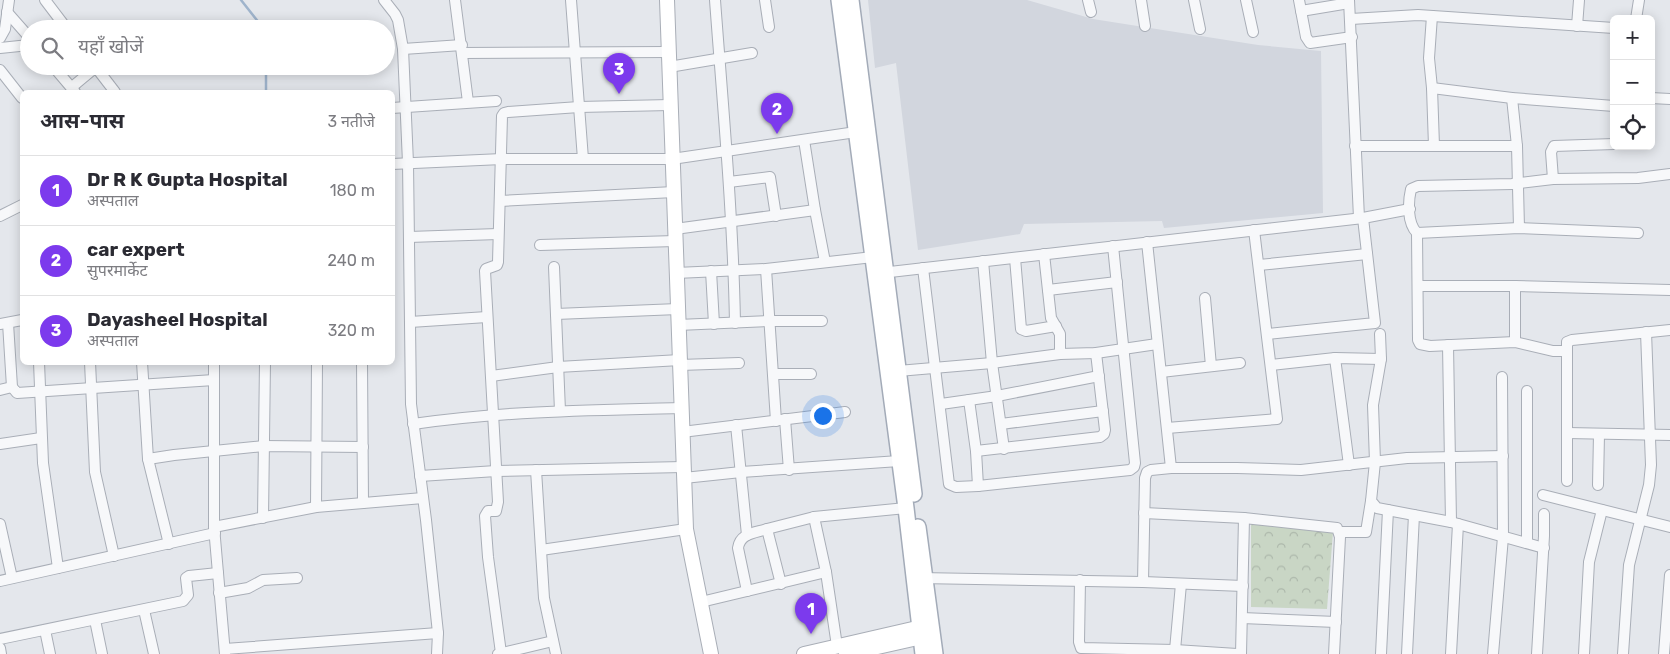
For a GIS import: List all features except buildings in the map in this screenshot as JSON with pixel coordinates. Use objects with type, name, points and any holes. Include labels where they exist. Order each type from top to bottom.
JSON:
[{"type":"main road","points":[[839,0],[873,257],[880,273],[898,371],[926,631],[935,654]]},
{"type":"main road","points":[[851,0],[899,461],[919,578]]},
{"type":"main road","points":[[923,654],[926,631]]},
{"type":"street","points":[[0,38],[5,29],[9,0]]},
{"type":"street","points":[[45,0],[60,20]]},
{"type":"street","points":[[384,0],[398,20],[403,49],[408,163],[411,404],[424,498],[438,633],[437,654]]},
{"type":"street","points":[[455,0],[468,102]]},
{"type":"street","points":[[571,0],[583,159]]},
{"type":"street","points":[[667,0],[686,529],[710,654]]},
{"type":"street","points":[[715,0],[729,182],[735,323]]},
{"type":"street","points":[[766,0],[769,27]]},
{"type":"street","points":[[1088,0],[1091,12]]},
{"type":"street","points":[[1141,0],[1145,26]]},
{"type":"street","points":[[1194,0],[1200,29]]},
{"type":"street","points":[[1246,0],[1253,32]]},
{"type":"street","points":[[1299,0],[1306,38],[1310,42],[1352,37]]},
{"type":"street","points":[[1577,26],[1579,0]]},
{"type":"street","points":[[1637,15],[1639,0]]},
{"type":"street","points":[[1267,334],[1375,323],[1361,218],[1355,146],[1352,37],[1349,2],[1302,11]]},
{"type":"street","points":[[7,12],[20,27]]},
{"type":"street","points":[[1351,19],[1418,15],[1610,28]]},
{"type":"street","points":[[1432,16],[1429,58],[1434,146]]},
{"type":"street","points":[[0,48],[20,46]]},
{"type":"street","points":[[403,49],[668,52]]},
{"type":"street","points":[[669,67],[752,53]]},
{"type":"street","points":[[0,70],[20,95]]},
{"type":"street","points":[[60,75],[73,90],[87,75]]},
{"type":"street","points":[[102,75],[113,90]]},
{"type":"street","points":[[1432,88],[1512,98],[1610,106]]},
{"type":"street","points":[[1512,98],[1517,146],[1519,228]]},
{"type":"street","points":[[1655,98],[1670,99]]},
{"type":"street","points":[[395,108],[496,101]]},
{"type":"street","points":[[554,641],[500,654],[488,557],[485,516],[486,512],[497,509],[485,271],[486,268],[496,265],[498,262],[502,116],[504,113],[579,108],[670,105]]},
{"type":"street","points":[[395,164],[502,159],[672,159],[856,132]]},
{"type":"street","points":[[804,140],[825,262]]},
{"type":"street","points":[[1553,179],[1551,152],[1554,146],[1610,144]]},
{"type":"street","points":[[1355,146],[1517,146]]},
{"type":"street","points":[[1566,351],[1553,351],[1515,342],[1448,345],[1420,344],[1418,340],[1417,233],[1411,224],[1410,192],[1414,187],[1517,183],[1553,179],[1638,178],[1670,174]]},
{"type":"street","points":[[729,182],[770,177],[776,216]]},
{"type":"street","points":[[500,201],[674,192]]},
{"type":"street","points":[[0,216],[20,206]]},
{"type":"street","points":[[540,245],[675,235],[731,222],[815,210]]},
{"type":"street","points":[[880,273],[1361,218],[1410,210]]},
{"type":"street","points":[[1417,233],[1519,228],[1638,233]]},
{"type":"street","points":[[1167,428],[1277,419],[1254,230]]},
{"type":"street","points":[[409,237],[498,234]]},
{"type":"street","points":[[1147,242],[1171,468]]},
{"type":"street","points":[[923,268],[950,484],[956,488],[1130,470],[1134,467],[1118,282],[1113,246]]},
{"type":"street","points":[[1044,254],[1051,318],[1060,334],[1060,354]]},
{"type":"street","points":[[1259,265],[1367,254]]},
{"type":"street","points":[[676,272],[766,269],[873,257]]},
{"type":"street","points":[[1015,258],[1021,329],[1056,326]]},
{"type":"street","points":[[983,262],[992,362],[1004,449]]},
{"type":"street","points":[[554,267],[560,410]]},
{"type":"street","points":[[766,269],[773,374],[789,470]]},
{"type":"street","points":[[711,271],[714,324]]},
{"type":"street","points":[[1048,290],[1118,282]]},
{"type":"street","points":[[1418,286],[1516,286],[1670,290]]},
{"type":"street","points":[[1515,342],[1516,286]]},
{"type":"street","points":[[1205,298],[1211,366]]},
{"type":"street","points":[[556,314],[678,309]]},
{"type":"street","points":[[410,322],[487,317]]},
{"type":"street","points":[[20,320],[4,323],[12,388],[17,393],[39,390],[214,380]]},
{"type":"street","points":[[678,325],[822,321]]},
{"type":"street","points":[[1567,481],[1566,344],[1570,340],[1670,330]]},
{"type":"street","points":[[1623,654],[1630,565],[1649,486],[1650,435],[1646,332]]},
{"type":"street","points":[[1144,513],[1244,518],[1334,527],[1340,532],[1366,532],[1375,462],[1373,404],[1381,359],[1380,334]]},
{"type":"street","points":[[898,371],[1060,354],[1096,353],[1157,344]]},
{"type":"street","points":[[1448,345],[1449,457],[1454,523],[1451,654]]},
{"type":"street","points":[[976,451],[1100,437],[1104,434],[1096,353]]},
{"type":"street","points":[[1271,365],[1335,358],[1381,359]]},
{"type":"street","points":[[1335,358],[1349,465]]},
{"type":"street","points":[[491,376],[558,367],[739,363]]},
{"type":"street","points":[[1161,372],[1240,363]]},
{"type":"street","points":[[39,365],[41,438],[45,482],[58,568]]},
{"type":"street","points":[[90,365],[95,472],[114,556]]},
{"type":"street","points":[[142,365],[148,459],[169,544]]},
{"type":"street","points":[[214,365],[214,530],[225,652],[438,633]]},
{"type":"street","points":[[263,518],[265,365]]},
{"type":"street","points":[[316,507],[317,365]]},
{"type":"street","points":[[362,365],[363,503]]},
{"type":"street","points":[[773,374],[811,374]]},
{"type":"street","points":[[941,404],[997,396],[1099,376]]},
{"type":"street","points":[[1494,654],[1502,537],[1504,456],[1502,377]]},
{"type":"street","points":[[0,390],[12,388]]},
{"type":"street","points":[[1526,543],[1527,391]]},
{"type":"street","points":[[969,400],[976,451],[978,486]]},
{"type":"street","points":[[413,424],[560,410],[681,408]]},
{"type":"street","points":[[1001,424],[1103,411]]},
{"type":"street","points":[[682,432],[846,412]]},
{"type":"street","points":[[736,425],[746,535]]},
{"type":"street","points":[[1567,433],[1670,435]]},
{"type":"street","points":[[1598,485],[1599,434]]},
{"type":"street","points":[[0,444],[41,438]]},
{"type":"street","points":[[148,459],[213,450],[264,446],[363,447]]},
{"type":"street","points":[[1143,582],[1145,475],[1151,470],[1171,468],[1237,468],[1301,470],[1407,458],[1504,456]]},
{"type":"street","points":[[420,476],[536,470],[741,472],[899,461]]},
{"type":"street","points":[[536,470],[544,598],[556,654]]},
{"type":"street","points":[[1543,495],[1670,527]]},
{"type":"street","points":[[0,581],[169,544],[214,530],[316,507],[424,498]]},
{"type":"street","points":[[1371,501],[1377,508],[1454,523],[1544,548]]},
{"type":"street","points":[[747,591],[738,548],[740,540],[746,535],[814,517],[906,508]]},
{"type":"street","points":[[1381,654],[1388,510]]},
{"type":"street","points":[[1588,654],[1584,654],[1589,562],[1602,510]]},
{"type":"street","points":[[1537,654],[1544,548],[1544,514]]},
{"type":"street","points":[[1407,654],[1414,515]]},
{"type":"street","points":[[814,517],[842,650]]},
{"type":"street","points":[[1241,654],[1244,518]]},
{"type":"street","points":[[0,524],[12,578]]},
{"type":"street","points":[[542,550],[686,529]]},
{"type":"street","points":[[767,530],[781,584]]},
{"type":"street","points":[[1334,654],[1340,532]]},
{"type":"street","points":[[701,602],[826,572]]},
{"type":"street","points":[[0,639],[183,601],[188,595],[186,578],[189,576],[218,573]]},
{"type":"street","points":[[1664,654],[1670,575]]},
{"type":"street","points":[[220,593],[248,588],[263,580],[297,578]]},
{"type":"street","points":[[919,578],[1080,580],[1242,586]]},
{"type":"street","points":[[1080,580],[1078,642],[1081,648],[1138,652],[1175,650],[1191,653],[1237,654]]},
{"type":"street","points":[[1175,650],[1181,584]]},
{"type":"street","points":[[144,610],[154,654]]},
{"type":"street","points":[[1242,618],[1336,622]]},
{"type":"street","points":[[95,620],[102,654]]},
{"type":"street","points":[[45,630],[50,654]]},
{"type":"street","points":[[804,654],[842,650],[926,631]]},
{"type":"street","points":[[0,648],[1,654]]},
{"type":"shaded area","points":[[868,0],[1027,0],[1093,19],[1258,45],[1321,51],[1323,213],[1164,228],[1162,221],[1024,224],[1020,234],[918,250],[896,63],[875,68]]},
{"type":"green space","points":[[1251,522],[1333,532],[1327,609],[1251,607]]},
{"type":"waterway","points":[[241,0],[257,20]]},
{"type":"waterway","points":[[266,75],[266,90]]},
{"type":"place","name":"Dayasheel Hospital","points":[[619,94]]},
{"type":"place","name":"car expert","points":[[777,134]]},
{"type":"place","name":"Dr R K Gupta Hospital","points":[[811,634]]}]
